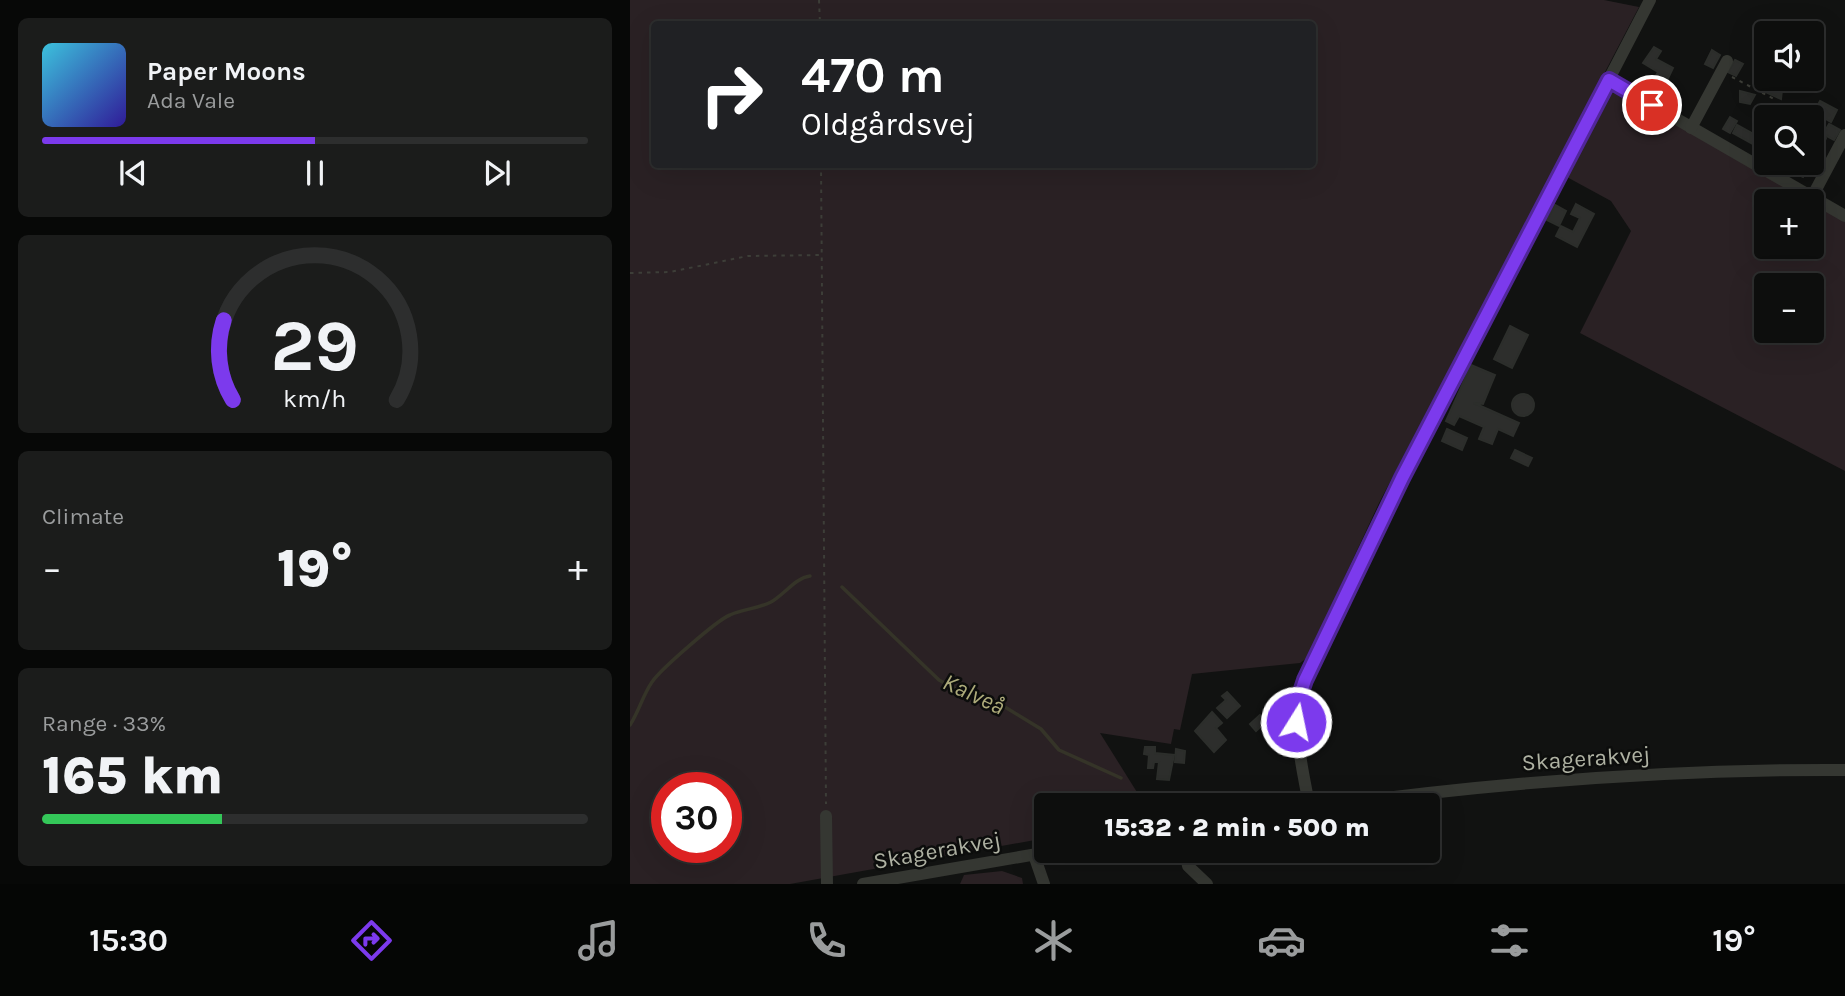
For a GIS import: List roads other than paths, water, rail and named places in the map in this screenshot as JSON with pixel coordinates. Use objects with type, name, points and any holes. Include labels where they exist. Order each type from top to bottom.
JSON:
[{"type":"street","points":[[1306,793],[1296,722],[1297,704],[1305,680],[1402,478],[1650,0]]},
{"type":"street","points":[[1691,128],[1725,66]]},
{"type":"street","points":[[1609,80],[1798,189]]},
{"type":"street","points":[[1816,189],[1845,135]]},
{"type":"street","points":[[1824,204],[1845,216]]},
{"type":"street","name":"Skagerakvej","points":[[1440,793],[1572,779],[1679,773],[1845,770]]},
{"type":"street","points":[[826,816],[827,884]]},
{"type":"street","name":"Skagerakvej","points":[[863,884],[1034,855]]},
{"type":"street","points":[[1037,863],[1044,884]]},
{"type":"street","points":[[1187,863],[1208,884]]},
{"type":"waterway","name":"Kalveå","points":[[630,725],[652,682],[702,635],[730,615],[771,602],[800,580],[810,576]]},
{"type":"waterway","name":"Kalveå","points":[[842,587],[939,680],[961,692],[987,696],[1041,729],[1059,750],[1121,778]]}]
